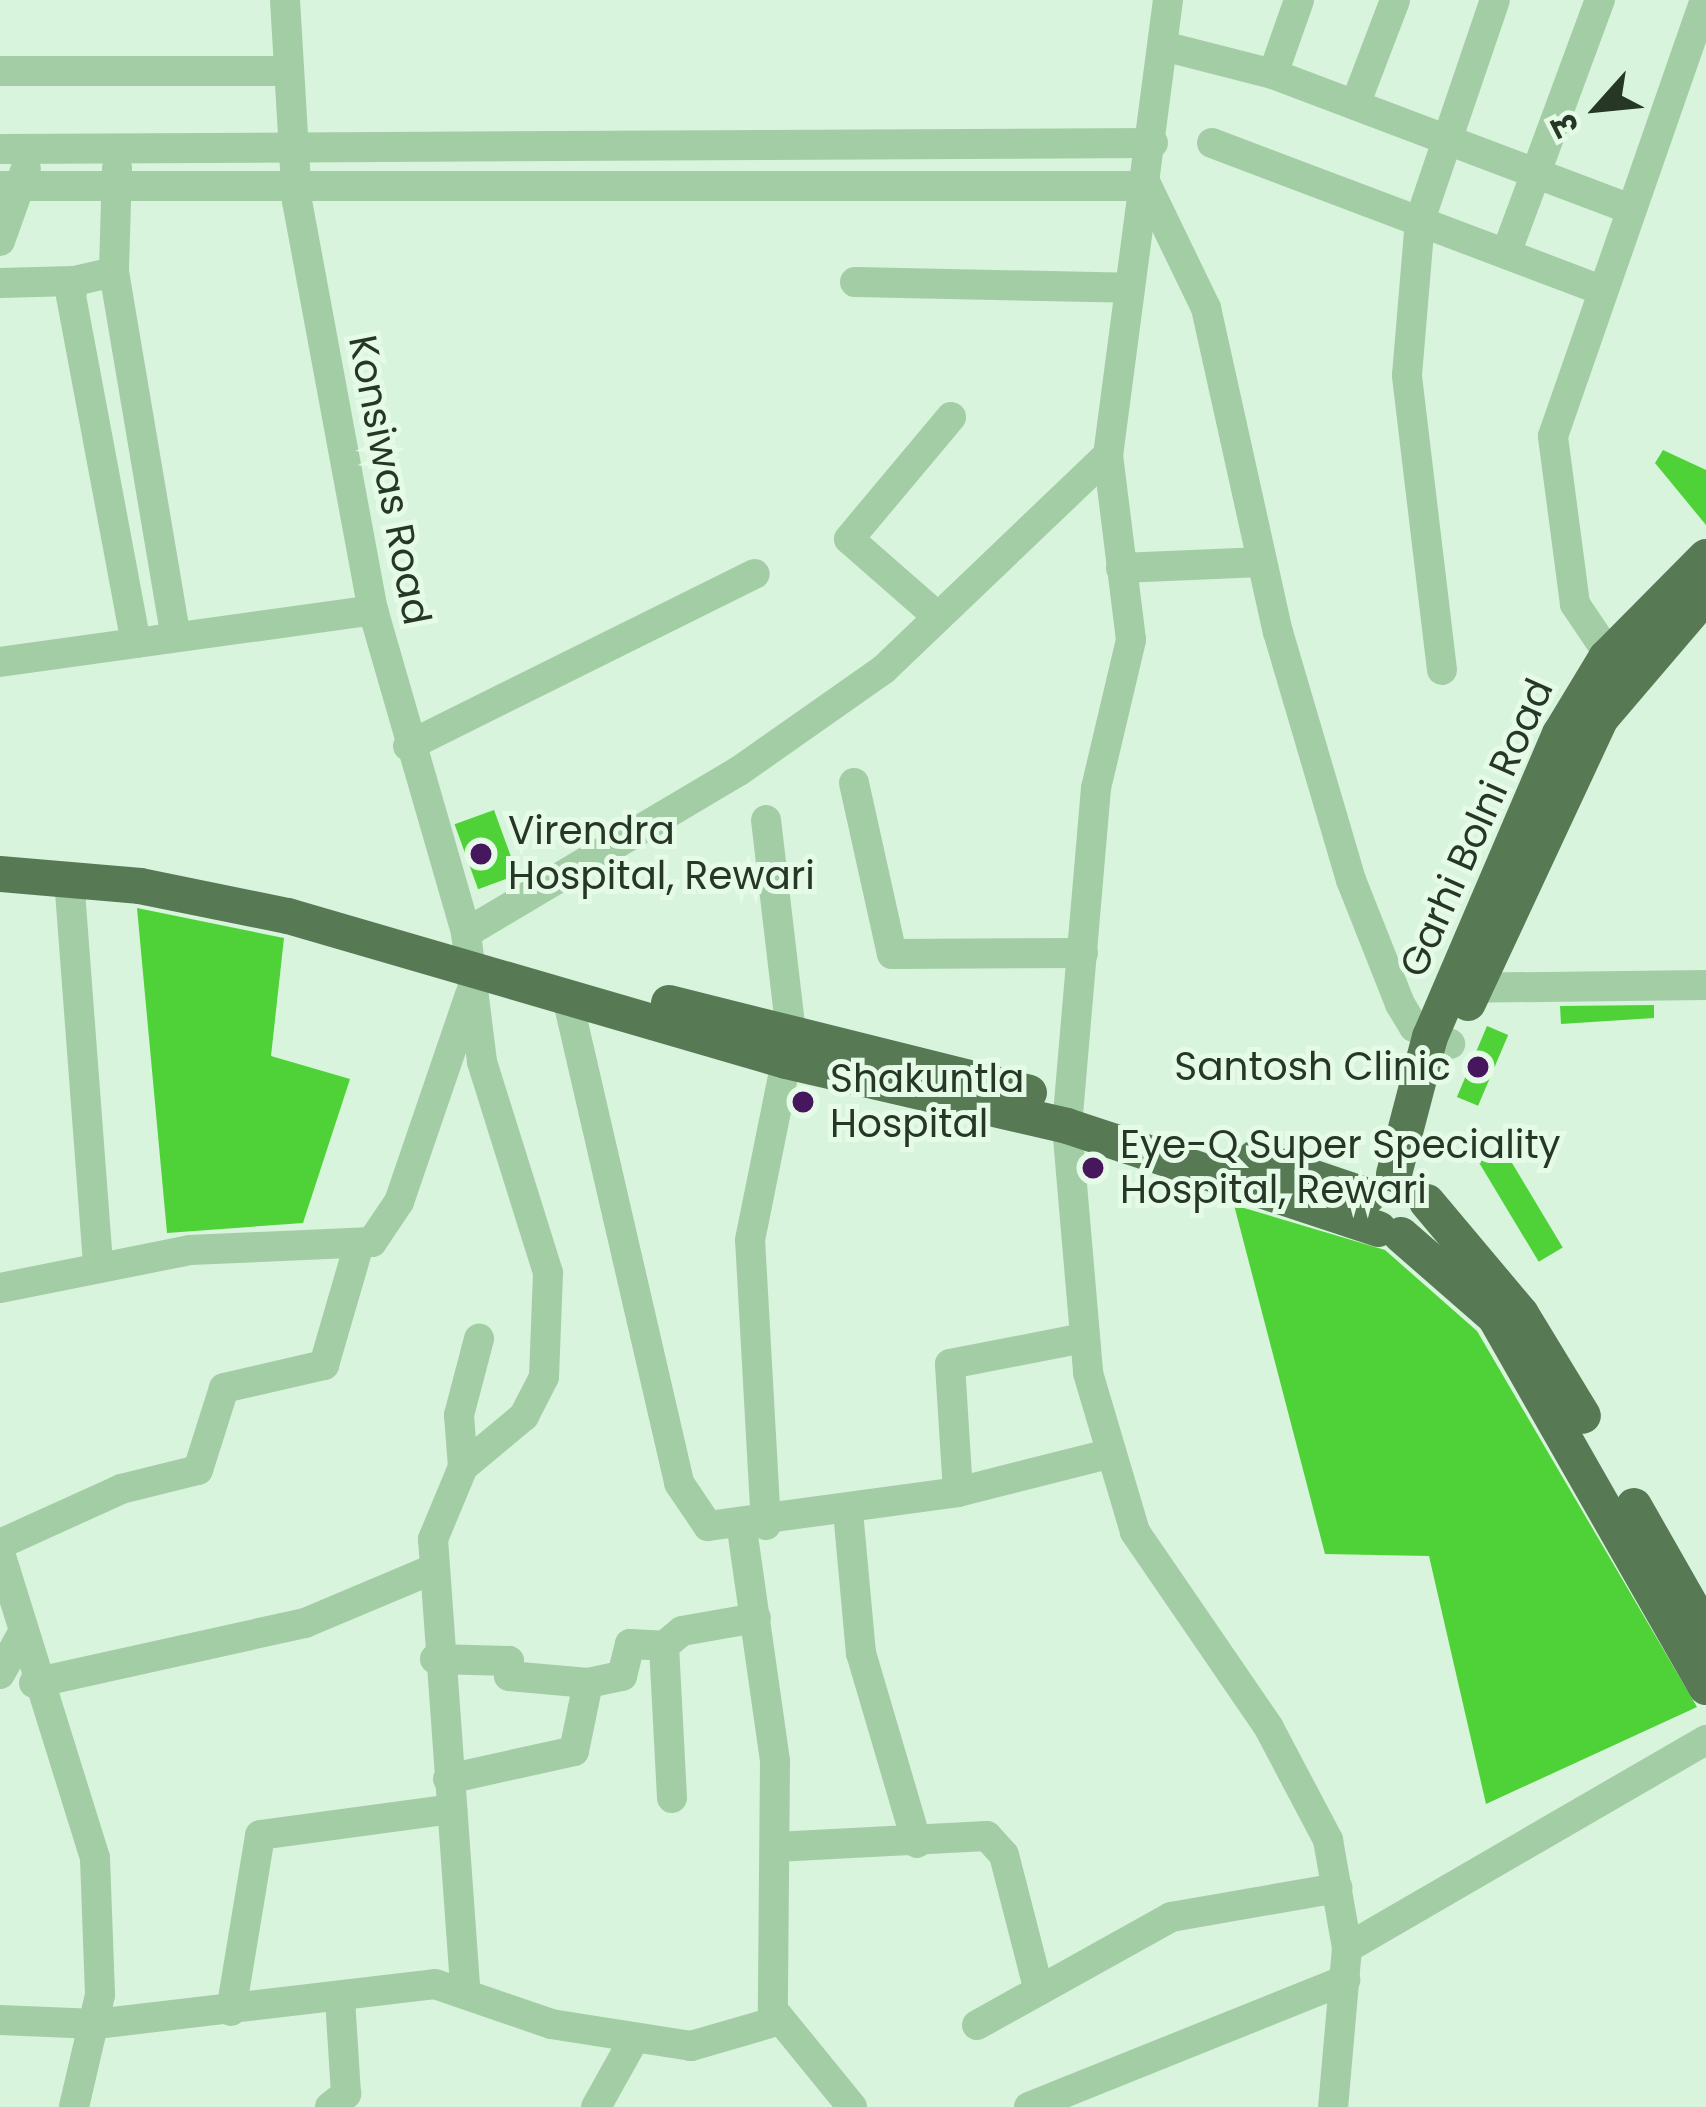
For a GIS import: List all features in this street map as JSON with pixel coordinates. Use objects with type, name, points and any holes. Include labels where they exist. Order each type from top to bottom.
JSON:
[{"type":"main road","name":"Garhi Bolni Road","points":[[1396,1202],[1440,1041],[1560,734],[1706,557]]},
{"type":"main road","name":"Garhi Bolni Road","points":[[1618,669],[1706,595]]},
{"type":"main road","points":[[0,854],[212,879],[469,959],[788,1047]]},
{"type":"main road","points":[[0,874],[69,878],[266,911],[469,959],[567,997],[1068,1115],[1396,1202],[1548,1351],[1706,1632]]},
{"type":"main road","points":[[1396,1202],[1495,1317],[1706,1687]]},
{"type":"street","name":"Konsiwas Road","points":[[285,0],[295,182],[373,610],[542,1241],[549,1322],[532,1403],[463,1467]]},
{"type":"street","points":[[1273,74],[1299,0]]},
{"type":"street","points":[[1355,105],[1395,0]]},
{"type":"street","points":[[1442,670],[1407,401],[1420,220],[1495,0]]},
{"type":"street","points":[[1507,251],[1532,172],[1600,0]]},
{"type":"street","points":[[1618,669],[1575,604],[1552,450],[1625,207],[1706,0]]},
{"type":"street","points":[[1169,3],[1167,47],[1108,455],[1131,640],[1100,760],[1068,1115],[1084,1338],[1108,1454],[1157,1577],[1308,1792],[1337,1888],[1347,1948],[1333,2107]]},
{"type":"street","points":[[1167,47],[1273,74],[1625,207]]},
{"type":"street","points":[[0,71],[287,71]]},
{"type":"street","points":[[0,149],[1153,142]]},
{"type":"street","points":[[1212,143],[1598,289]]},
{"type":"street","points":[[945,184],[946,146]]},
{"type":"street","points":[[0,242],[10,186],[32,149]]},
{"type":"street","points":[[119,150],[114,272],[176,637]]},
{"type":"street","points":[[10,186],[295,182],[1147,186]]},
{"type":"street","points":[[1147,186],[1207,308],[1262,562],[1351,880],[1400,1004],[1440,1041]]},
{"type":"street","points":[[0,283],[74,281],[114,272]]},
{"type":"street","points":[[74,281],[136,643]]},
{"type":"street","points":[[855,282],[1130,288]]},
{"type":"street","points":[[938,617],[849,539],[951,417]]},
{"type":"street","points":[[74,2107],[96,2024],[91,1838],[34,1684],[0,1549],[121,1489],[198,1471],[224,1388],[324,1365],[358,1248],[399,1202],[469,959],[739,771],[938,617],[1108,455]]},
{"type":"street","points":[[1120,568],[1262,562]]},
{"type":"street","points":[[408,746],[755,574]]},
{"type":"street","points":[[0,662],[373,610]]},
{"type":"street","points":[[854,783],[892,955],[1083,953]]},
{"type":"street","points":[[766,820],[788,1047],[750,1240],[756,1618],[776,1847],[777,2021],[836,2074],[852,2107]]},
{"type":"street","points":[[69,878],[98,1267]]},
{"type":"street","points":[[1462,989],[1706,985]]},
{"type":"street","points":[[567,997],[679,1483],[708,1526],[754,1527],[958,1492],[1108,1454]]},
{"type":"street","points":[[0,1288],[190,1250],[358,1248]]},
{"type":"street","points":[[958,1492],[950,1364],[1084,1338]]},
{"type":"street","points":[[465,1988],[431,1570],[436,1517],[463,1467],[459,1415],[479,1339]]},
{"type":"street","points":[[848,1511],[861,1653],[917,1843]]},
{"type":"street","points":[[34,1684],[305,1623],[431,1570]]},
{"type":"street","points":[[435,1659],[509,1661],[509,1676],[588,1683],[622,1676],[630,1644],[664,1646],[682,1631],[756,1618]]},
{"type":"street","points":[[0,1674],[21,1636]]},
{"type":"street","points":[[664,1646],[672,1798]]},
{"type":"street","points":[[231,2011],[260,1835],[450,1794],[574,1750],[588,1683]]},
{"type":"street","points":[[1347,1948],[1706,1740]]},
{"type":"street","points":[[776,1847],[996,1841],[1040,1990]]},
{"type":"street","points":[[977,2025],[1171,1917],[1337,1888]]},
{"type":"street","points":[[1029,2107],[1064,2101],[1345,1980]]},
{"type":"street","points":[[0,2020],[96,2024],[465,1988],[551,2024],[634,2039],[712,2044],[777,2021]]},
{"type":"street","points":[[330,2107],[346,2095],[340,1998]]},
{"type":"street","points":[[596,2107],[634,2039]]},
{"type":"building","points":[[1663,450],[1706,470],[1706,525],[1655,463]]},
{"type":"building","points":[[494,810],[518,875],[478,889],[455,824]]},
{"type":"building","points":[[137,908],[284,938],[271,1056],[350,1079],[303,1223],[167,1233]]},
{"type":"building","points":[[1654,1005],[1654,1018],[1561,1024],[1560,1006]]},
{"type":"building","points":[[1487,1026],[1508,1035],[1478,1106],[1457,1097]]},
{"type":"building","points":[[1503,1148],[1563,1247],[1539,1262],[1479,1162]]},
{"type":"building","points":[[1234,1205],[1385,1250],[1477,1331],[1697,1707],[1486,1804],[1429,1556],[1325,1554]]},
{"type":"place","name":"Virendra Hospital, Rewari","points":[[481,854]]},
{"type":"place","name":"Santosh Clinic","points":[[1478,1067]]},
{"type":"place","name":"Shakuntla Hospital","points":[[803,1102]]},
{"type":"place","name":"Eye-Q Super Speciality Hospital, Rewari","points":[[1093,1168]]}]
